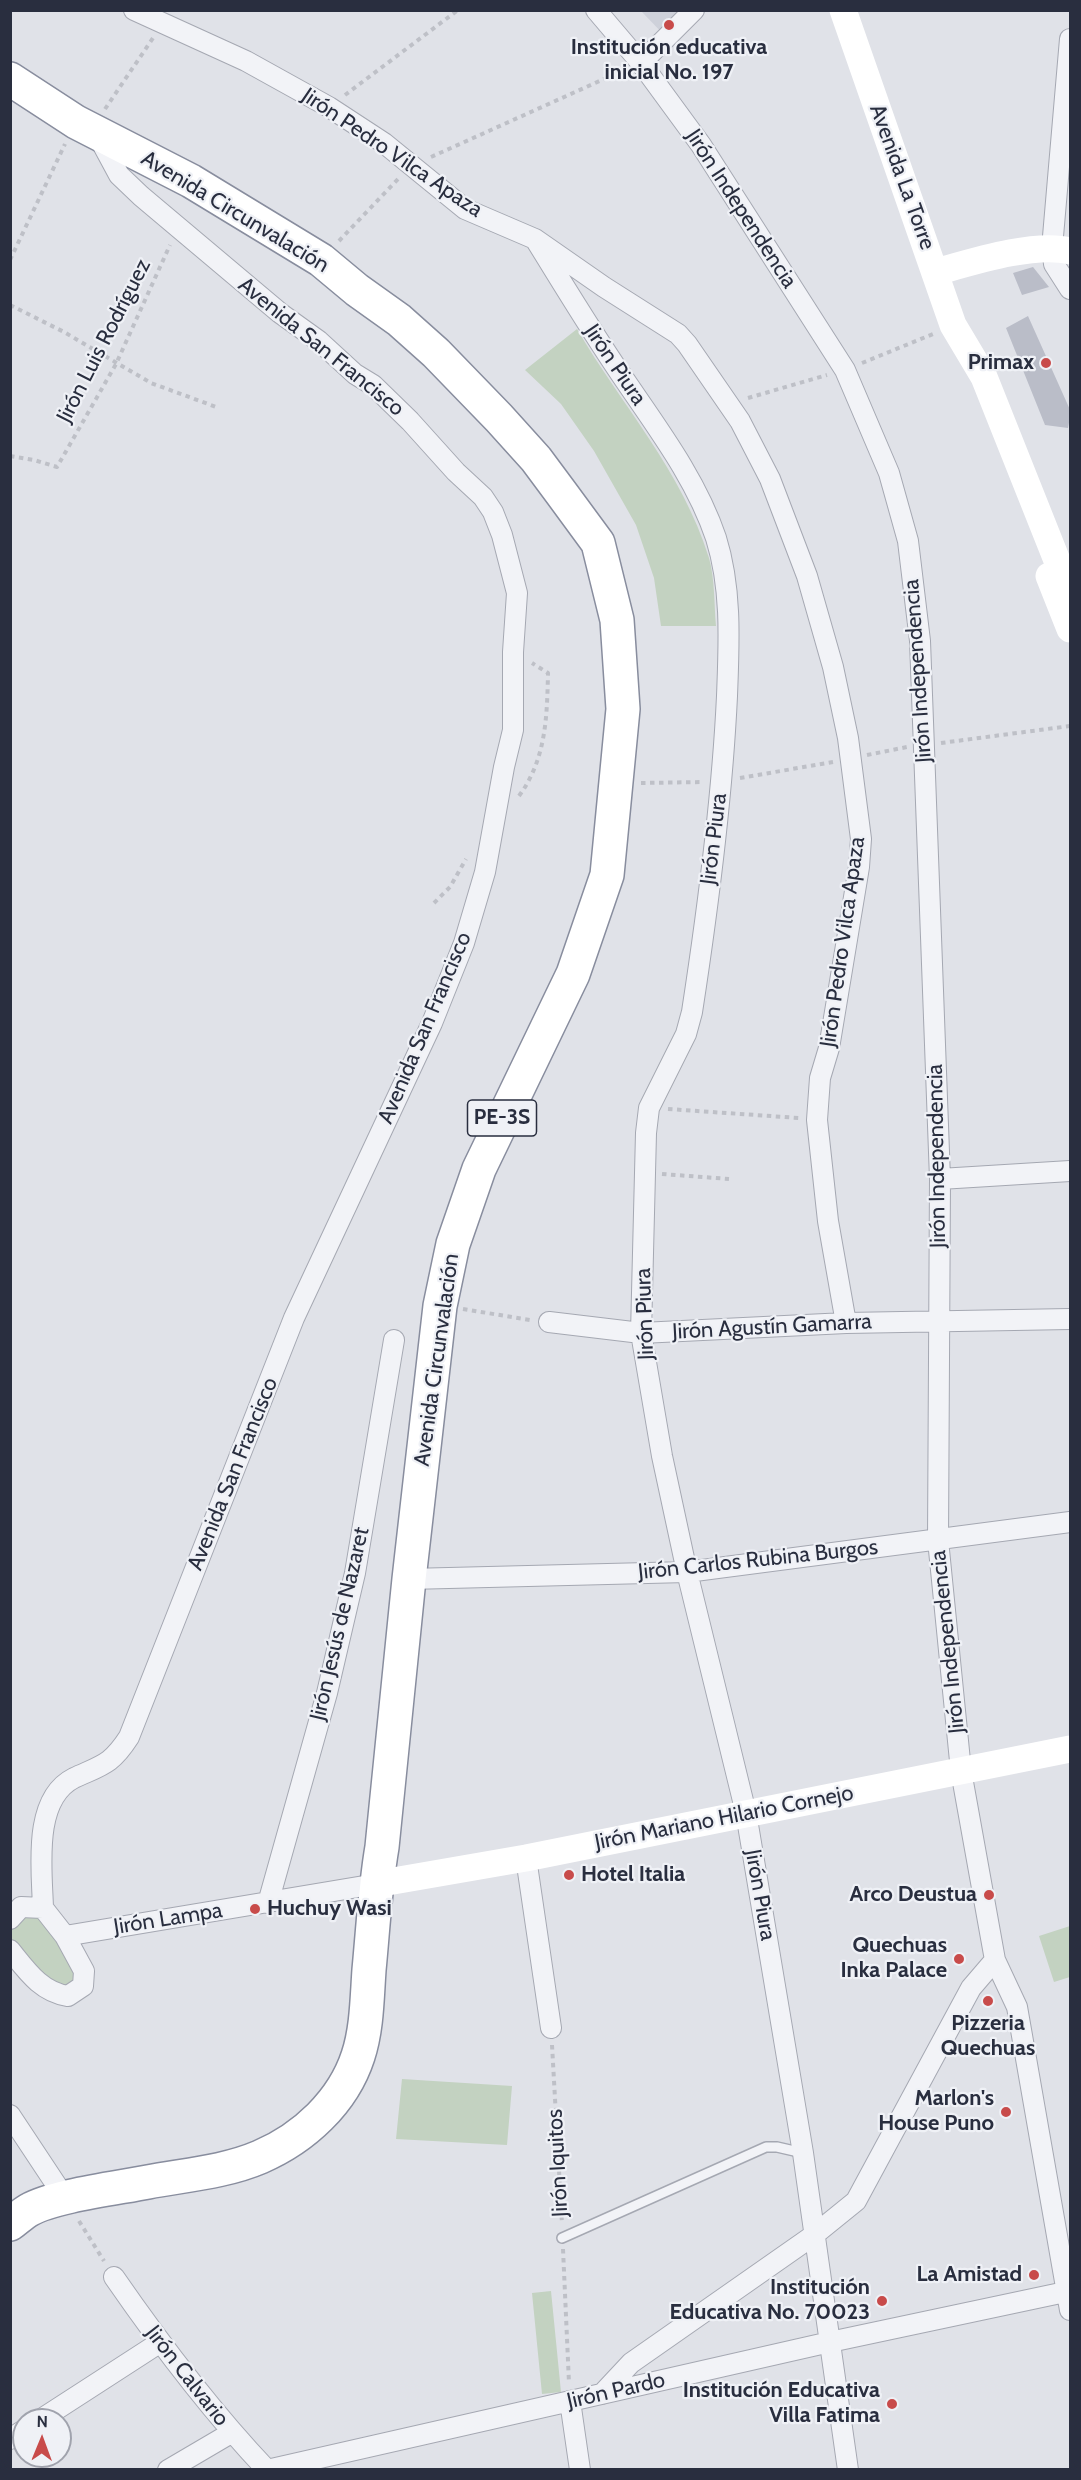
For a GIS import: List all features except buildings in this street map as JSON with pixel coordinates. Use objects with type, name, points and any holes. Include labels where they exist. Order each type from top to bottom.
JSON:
[{"type":"highway","name":"Avenida Circunvalación","points":[[10,79],[88,128],[191,181],[321,260],[357,290],[399,320],[436,353],[536,459],[598,543],[617,620],[622,709],[607,875],[573,974],[479,1169],[453,1244],[440,1306],[382,1847],[376,1884],[365,2024],[359,2055],[348,2080],[336,2099],[321,2116],[300,2134],[259,2158],[228,2167],[65,2198],[30,2209],[10,2224]]},
{"type":"main road","name":"Avenida La Torre","points":[[843,10],[954,325],[984,377],[1071,593]]},
{"type":"main road","points":[[936,272],[992,257],[1061,249]]},
{"type":"main road","name":"Avenida La Torre","points":[[962,342],[968,380],[1071,628]]},
{"type":"main road","name":"Jirón Mariano Hilario Cornejo","points":[[376,1884],[526,1858],[1071,1749]]},
{"type":"street","name":"Jirón Pedro Vilca Apaza","points":[[134,10],[285,81],[384,142],[465,209],[535,239],[678,334],[741,421],[770,479],[807,576],[837,687],[851,758],[861,839],[837,1002],[829,1048],[820,1078],[817,1120],[828,1221],[846,1323]]},
{"type":"street","name":"Jirón Independencia","points":[[596,10],[641,63],[701,145],[845,370],[875,437],[897,498],[908,541],[920,641],[940,1179],[938,1540],[960,1771],[995,1960],[1017,2007],[1069,2298]]},
{"type":"street","points":[[641,63],[694,10]]},
{"type":"street","points":[[1071,39],[1061,249],[1054,264],[1071,289]]},
{"type":"street","name":"Avenida San Francisco","points":[[43,1908],[42,1834],[50,1808],[63,1786],[107,1764],[129,1737],[294,1318],[436,1013],[464,943],[485,872],[513,730],[516,593],[502,535],[493,512],[483,496],[456,472],[410,421],[373,385],[280,313],[178,228],[119,175],[88,128]]},
{"type":"street","name":"Jirón Piura","points":[[535,239],[588,326],[663,438],[703,506],[716,538],[727,591],[729,641],[721,781],[692,1012],[686,1034],[650,1108],[644,1173],[641,1333],[662,1456],[687,1572],[746,1813],[803,2153],[848,2469]]},
{"type":"street","points":[[940,1179],[1071,1171]]},
{"type":"street","name":"Jirón Agustín Gamarra","points":[[549,1322],[641,1333],[846,1323],[1071,1319]]},
{"type":"street","name":"Jirón Jesús de Nazaret","points":[[268,1903],[327,1694],[355,1573],[394,1340]]},
{"type":"street","name":"Jirón Carlos Rubina Burgos","points":[[409,1579],[687,1572],[1071,1522]]},
{"type":"street","points":[[526,1858],[551,2028]]},
{"type":"street","name":"Jirón Lampa","points":[[65,1936],[376,1884]]},
{"type":"street","points":[[10,1918],[21,1907],[43,1908],[65,1936],[84,1971],[83,1986],[68,1996],[53,1994],[28,1972],[10,1950]]},
{"type":"street","points":[[602,2394],[631,2363],[814,2235],[856,2201],[971,1988],[995,1960]]},
{"type":"street","points":[[10,2115],[65,2198]]},
{"type":"street","name":"Jirón Calvario","points":[[114,2277],[159,2343],[231,2433],[267,2469]]},
{"type":"street","name":"Jirón Pardo","points":[[267,2469],[830,2342],[1069,2298]]},
{"type":"street","points":[[59,2408],[159,2343]]},
{"type":"street","points":[[570,2401],[580,2469]]},
{"type":"street","points":[[168,2469],[231,2433]]},
{"type":"lane","points":[[562,2238],[766,2147],[803,2153]]},
{"type":"path","points":[[328,107],[458,10]]},
{"type":"path","points":[[10,260],[88,128],[163,22]]},
{"type":"path","points":[[321,260],[411,165],[641,63]]},
{"type":"path","name":"Jirón Luis Rodríguez","points":[[10,456],[57,467],[116,364],[178,228]]},
{"type":"path","points":[[10,305],[64,332],[151,383],[219,408]]},
{"type":"path","points":[[650,1108],[817,1120]]},
{"type":"path","points":[[644,1173],[729,1179]]},
{"type":"path","points":[[440,1306],[549,1322]]},
{"type":"path","name":"Jirón Iquitos","points":[[551,2028],[570,2401]]},
{"type":"path","points":[[65,2198],[114,2277]]},
{"type":"shaded area","name":"Institución educativa inicial No. 197","points":[[641,11],[698,11],[668,39]]},
{"type":"green space","points":[[577,329],[650,440],[683,496],[709,558],[716,626],[661,626],[654,578],[636,525],[594,451],[561,404],[525,370]]},
{"type":"green space","points":[[42,1909],[82,1971],[68,1995],[11,1947],[11,1921]]},
{"type":"green space","points":[[1070,1926],[1070,1977],[1054,1982],[1039,1936]]},
{"type":"green space","points":[[402,2079],[512,2086],[507,2145],[396,2139]]},
{"type":"green space","points":[[551,2291],[561,2392],[542,2394],[532,2293]]},
{"type":"place","name":"Institución educativa inicial No. 197","points":[[669,25]]},
{"type":"place","name":"Primax","points":[[1046,363]]},
{"type":"place","name":"Hotel Italia","points":[[569,1875]]},
{"type":"place","name":"Arco Deustua","points":[[989,1895]]},
{"type":"place","name":"Huchuy Wasi","points":[[255,1909]]},
{"type":"place","name":"Quechuas Inka Palace","points":[[959,1959]]},
{"type":"place","name":"Pizzeria Quechuas","points":[[988,2001]]},
{"type":"place","name":"Marlon's House Puno","points":[[1006,2112]]},
{"type":"place","name":"La Amistad","points":[[1034,2275]]},
{"type":"place","name":"Institución Educativa No. 70023","points":[[882,2301]]},
{"type":"place","name":"Institución Educativa Villa Fatima","points":[[892,2404]]}]
